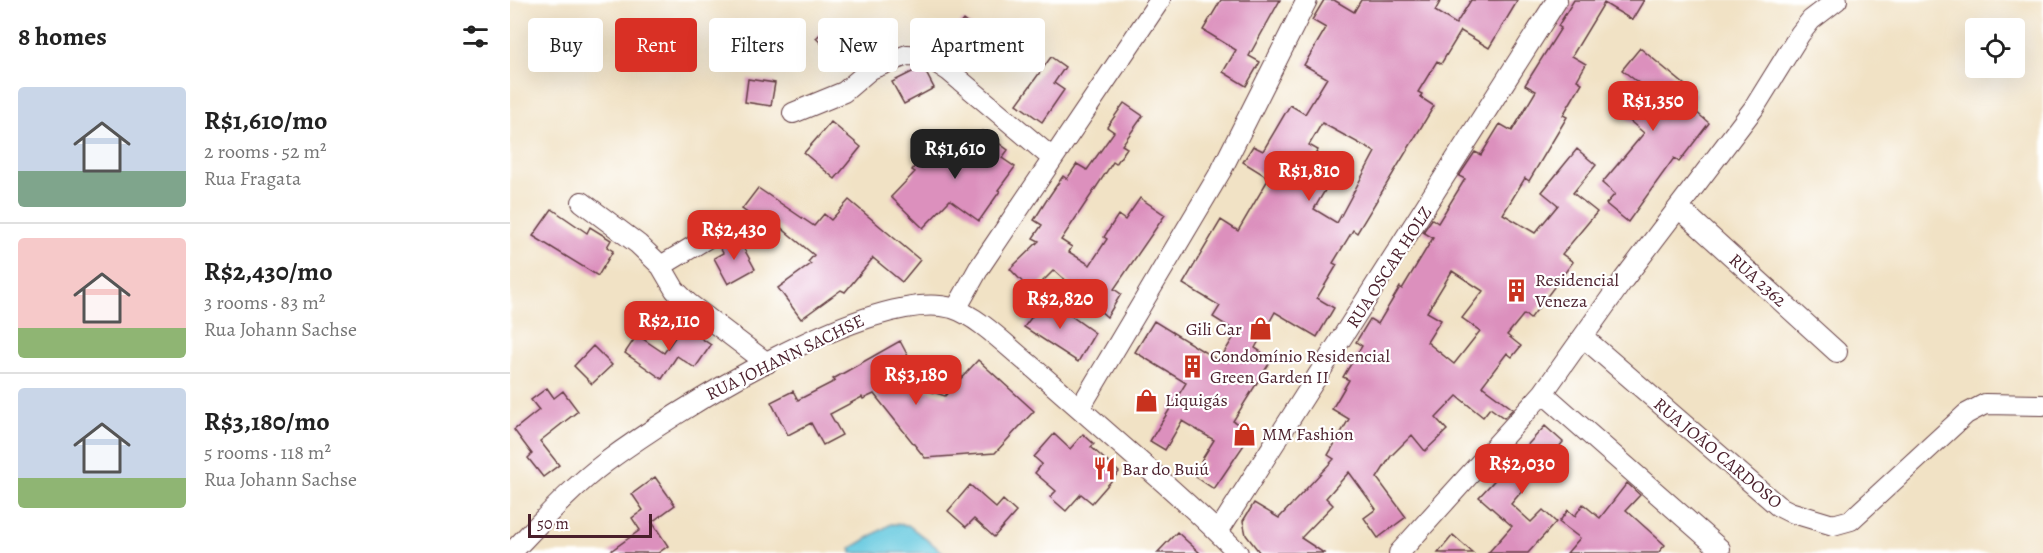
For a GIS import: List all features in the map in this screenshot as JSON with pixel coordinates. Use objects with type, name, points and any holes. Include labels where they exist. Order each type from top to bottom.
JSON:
[{"type":"street","points":[[956,309],[979,267],[1160,0]]},
{"type":"street","points":[[1080,408],[1221,171],[1307,0]]},
{"type":"street","name":"RUA OSCAR HOLZ","points":[[1218,532],[1557,0]]},
{"type":"street","points":[[1399,553],[1543,393],[1624,279],[1754,108],[1800,34],[1811,20],[1837,0]]},
{"type":"street","points":[[793,113],[844,92],[871,69],[907,55],[926,56],[949,71],[1052,158]]},
{"type":"street","points":[[582,202],[638,244],[661,266],[675,290],[688,303],[767,363]]},
{"type":"street","name":"RUA 2362","points":[[1680,208],[1837,352]]},
{"type":"street","points":[[661,266],[724,228]]},
{"type":"street","name":"RUA JOHANN SACHSE","points":[[511,553],[604,463],[689,404],[767,363],[861,319],[896,308],[925,305],[956,309],[995,336],[1080,408],[1218,532],[1238,553]]},
{"type":"street","name":"RUA JOÃO CARDOSO","points":[[1583,337],[1778,506],[1833,525],[1851,520],[1966,414],[1985,404],[2043,405]]},
{"type":"street","points":[[1543,393],[1720,549]]},
{"type":"water","points":[[891,524],[908,525],[944,553],[852,553],[851,548]]},
{"type":"building","points":[[1221,0],[1280,0],[1249,56],[1260,62],[1246,86],[1223,72],[1236,50],[1203,30]]},
{"type":"building","points":[[1324,0],[1334,0],[1354,12],[1361,0],[1441,0],[1435,11],[1456,24],[1471,0],[1518,0],[1489,48],[1461,31],[1441,64],[1437,61],[1418,92],[1422,94],[1420,97],[1434,106],[1357,233],[1353,230],[1333,263],[1337,265],[1317,298],[1334,308],[1317,337],[1275,312],[1255,348],[1272,359],[1233,421],[1252,433],[1214,489],[1196,477],[1204,464],[1201,461],[1214,440],[1182,421],[1165,450],[1150,441],[1186,383],[1135,352],[1154,321],[1219,361],[1237,332],[1213,317],[1220,306],[1183,284],[1221,220],[1238,231],[1269,178],[1243,162],[1253,146],[1263,151],[1290,105],[1305,114],[1327,78],[1304,65],[1326,28],[1312,20]],"holes":[[[1322,123],[1375,152],[1337,223],[1314,209],[1334,175],[1311,161],[1318,150],[1309,145]]]},
{"type":"building","points":[[1574,0],[1644,0],[1632,20],[1604,3],[1572,56],[1586,64],[1577,80],[1582,83],[1563,115],[1567,117],[1529,181],[1525,178],[1503,214],[1535,233],[1558,205],[1542,192],[1577,149],[1596,165],[1573,193],[1597,212],[1562,254],[1573,262],[1530,319],[1524,314],[1507,335],[1521,346],[1512,357],[1507,353],[1482,386],[1513,409],[1504,418],[1490,408],[1483,417],[1457,396],[1436,418],[1447,430],[1425,451],[1412,435],[1391,456],[1377,478],[1406,517],[1378,538],[1364,518],[1376,509],[1349,472],[1326,498],[1333,505],[1301,538],[1324,553],[1260,553],[1246,535],[1243,521],[1254,503],[1279,518],[1334,459],[1328,455],[1349,419],[1332,409],[1349,380],[1343,377],[1362,346],[1356,342],[1370,319],[1378,324],[1400,287],[1402,289],[1433,238],[1423,232],[1432,219],[1438,223],[1465,179],[1459,176],[1475,152],[1481,155],[1500,124],[1512,131],[1536,91],[1525,85],[1561,28],[1558,26]],"holes":[[[1452,271],[1483,291],[1462,318],[1480,331],[1454,364],[1427,342],[1441,320],[1427,312]]]},
{"type":"building","points":[[1640,48],[1697,95],[1689,106],[1709,123],[1679,162],[1674,158],[1628,222],[1606,204],[1615,194],[1602,183],[1644,133],[1618,111],[1640,84],[1622,70]]},
{"type":"building","points":[[1051,57],[1065,67],[1054,83],[1064,90],[1042,122],[1017,104],[1040,72],[1045,72],[1045,65]]},
{"type":"building","points":[[912,72],[926,72],[934,88],[904,104],[892,82]]},
{"type":"building","points":[[748,79],[775,83],[771,106],[745,102]]},
{"type":"building","points":[[1124,103],[1143,116],[1122,145],[1127,148],[1116,164],[1113,162],[1061,240],[1072,247],[1069,252],[1090,265],[1107,239],[1104,237],[1118,215],[1125,220],[1140,198],[1165,215],[1114,289],[1121,294],[1107,317],[1054,270],[1032,292],[1010,269],[1039,241],[1033,238],[1042,225],[1034,220],[1063,176],[1067,179],[1077,164],[1087,170],[1114,132],[1107,127]]},
{"type":"building","points":[[831,122],[861,147],[835,179],[804,153]]},
{"type":"building","points":[[982,131],[1008,150],[1002,158],[1015,167],[979,221],[950,200],[923,228],[891,197],[915,172],[912,170],[933,139],[961,159]]},
{"type":"building","points":[[758,188],[814,226],[824,214],[831,220],[849,200],[920,260],[902,282],[873,258],[845,292],[841,290],[801,319],[778,288],[811,264],[808,262],[814,255],[774,222],[770,229],[742,209]]},
{"type":"building","points":[[552,209],[587,233],[590,227],[611,240],[607,247],[613,251],[598,276],[533,236]]},
{"type":"building","points":[[737,236],[755,269],[728,284],[714,258],[723,253],[719,246]]},
{"type":"building","points":[[1046,298],[1095,333],[1078,362],[1024,327]]},
{"type":"building","points":[[683,326],[711,345],[695,368],[677,356],[662,379],[625,353],[637,335],[664,353]]},
{"type":"building","points":[[900,341],[926,390],[945,396],[978,360],[1034,411],[995,453],[925,458],[874,394],[863,399],[862,397],[830,414],[842,435],[823,445],[811,423],[788,435],[771,402],[793,391],[798,400],[835,381],[833,379]]},
{"type":"building","points":[[593,346],[612,365],[592,384],[574,366]]},
{"type":"building","points":[[547,388],[554,398],[563,391],[578,411],[540,441],[559,465],[543,477],[528,458],[532,454],[514,430],[539,410],[531,400]]},
{"type":"building","points":[[1545,426],[1563,442],[1511,504],[1531,522],[1543,510],[1556,522],[1528,553],[1488,553],[1512,526],[1479,497]]},
{"type":"building","points":[[1054,434],[1070,449],[1083,434],[1094,444],[1091,447],[1119,472],[1092,503],[1081,494],[1066,511],[1050,497],[1056,491],[1035,473],[1042,464],[1034,457]]},
{"type":"building","points":[[655,477],[675,505],[652,522],[668,546],[658,553],[608,553],[640,530],[632,518],[643,510],[632,494]]},
{"type":"building","points":[[1627,483],[1640,495],[1626,510],[1665,545],[1658,553],[1567,553],[1580,538],[1559,522],[1568,510],[1575,516],[1583,504],[1600,518]]},
{"type":"building","points":[[970,485],[996,508],[1003,500],[1016,512],[994,537],[974,519],[966,527],[948,511]]},
{"type":"building","points":[[1177,532],[1200,553],[1157,553]]},
{"type":"building","points":[[1453,535],[1473,553],[1438,553]]},
{"type":"place","name":"Residencial Veneza","points":[[1517,290]]},
{"type":"place","name":"Gili Car","points":[[1260,329]]},
{"type":"place","name":"Condomínio Residencial Green Garden II","points":[[1192,366]]},
{"type":"place","name":"Liquigás","points":[[1147,400]]},
{"type":"place","name":"MM Fashion","points":[[1244,434]]},
{"type":"place","name":"Bar do Buiú","points":[[1104,469]]}]
